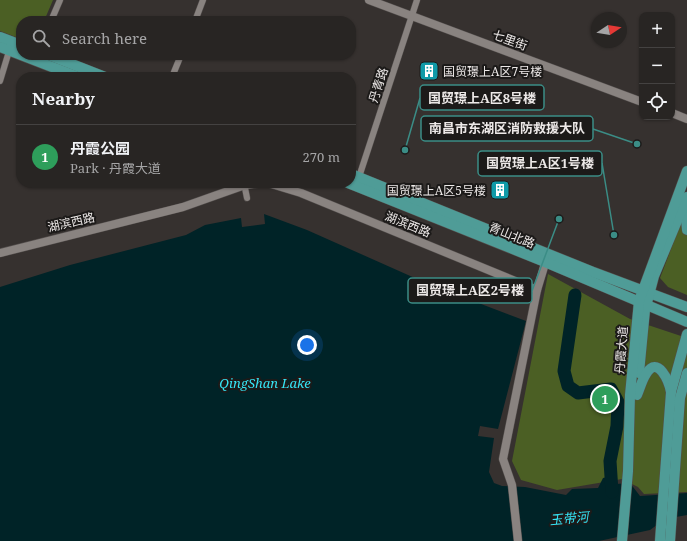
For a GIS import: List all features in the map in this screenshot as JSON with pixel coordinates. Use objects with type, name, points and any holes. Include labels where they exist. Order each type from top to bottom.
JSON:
[{"type":"main road","points":[[0,37],[10,46]]},
{"type":"main road","points":[[41,60],[67,72]]},
{"type":"main road","points":[[62,60],[93,72]]},
{"type":"main road","name":"丹霞大道","points":[[630,483],[630,395],[636,326],[646,291],[651,263],[687,171]]},
{"type":"main road","name":"青山北路","points":[[356,176],[547,258],[612,290],[687,322]]},
{"type":"main road","name":"青山北路","points":[[356,186],[547,258],[612,279],[687,306]]},
{"type":"main road","points":[[686,201],[687,230]]},
{"type":"main road","name":"丹霞大道","points":[[646,291],[654,276],[686,201]]},
{"type":"main road","points":[[612,279],[630,282],[640,280],[645,276],[651,263]]},
{"type":"main road","points":[[612,290],[630,305],[636,326]]},
{"type":"main road","name":"丹霞大道","points":[[626,540],[643,303]]},
{"type":"main road","points":[[660,537],[671,392],[687,334]]},
{"type":"main road","points":[[637,395],[649,369],[655,368],[661,369],[665,373],[671,392]]},
{"type":"main road","points":[[671,537],[680,398],[687,373]]},
{"type":"street","points":[[53,16],[60,0]]},
{"type":"street","points":[[197,16],[203,0]]},
{"type":"street","name":"七里街","points":[[369,0],[639,101]]},
{"type":"street","name":"丹青路","points":[[356,173],[417,0]]},
{"type":"street","points":[[0,81],[10,46]]},
{"type":"street","points":[[174,72],[179,60]]},
{"type":"street","points":[[675,114],[687,119]]},
{"type":"street","name":"湖滨西路","points":[[0,253],[23,245],[183,207],[233,188]]},
{"type":"street","points":[[245,188],[247,198]]},
{"type":"street","name":"湖滨西路","points":[[283,188],[537,290]]},
{"type":"street","points":[[518,541],[512,485],[503,459],[537,290],[547,258]]},
{"type":"green space","points":[[0,0],[53,0],[46,16],[16,16],[16,37],[0,31]]},
{"type":"green space","points":[[687,207],[687,295],[668,287],[660,278]]},
{"type":"green space","points":[[548,274],[630,319],[687,338],[687,492],[644,494],[638,487],[622,479],[557,490],[521,480],[512,461]]},
{"type":"water","name":"QingShan Lake","points":[[264,214],[307,230],[426,283],[526,321],[498,429],[480,426],[478,436],[494,438],[489,472],[494,483],[502,486],[525,487],[566,495],[572,489],[598,488],[603,478],[612,476],[616,484],[630,483],[640,496],[687,493],[687,515],[665,519],[650,530],[599,541],[0,541],[0,287],[70,265],[186,235],[205,225],[241,218],[242,227],[265,224]]},
{"type":"waterway","points":[[575,295],[564,371],[568,386],[578,393],[611,389],[618,402],[617,426],[610,461],[612,492]]},
{"type":"place","name":"国贸璟上A区7号楼","points":[[429,71]]},
{"type":"place","name":"南昌市东湖区消防救援大队","points":[[637,144]]},
{"type":"place","name":"国贸璟上A区8号楼","points":[[405,150]]},
{"type":"place","name":"国贸璟上A区5号楼","points":[[500,190]]},
{"type":"place","name":"国贸璟上A区2号楼","points":[[559,219]]},
{"type":"place","name":"国贸璟上A区1号楼","points":[[614,235]]},
{"type":"place","name":"丹霞公园","points":[[605,399]]},
{"type":"water label","name":"玉带河","points":[[569,518]]}]
